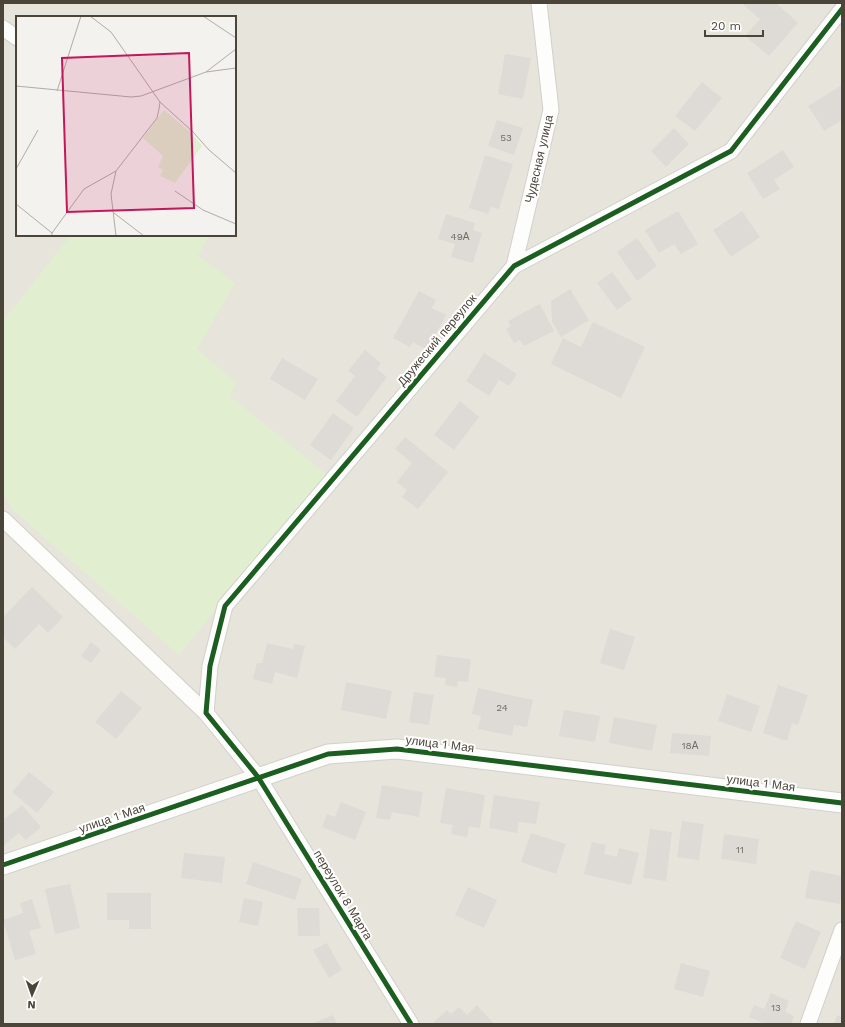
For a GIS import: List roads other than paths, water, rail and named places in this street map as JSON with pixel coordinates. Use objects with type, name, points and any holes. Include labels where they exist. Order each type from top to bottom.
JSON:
[{"type":"street","name":"Чудесная улица","points":[[514,266],[551,110],[539,3]]},
{"type":"street","name":"Дружеский переулок","points":[[206,714],[210,666],[225,606],[514,266],[730,151],[842,9]]},
{"type":"street","points":[[3,28],[16,37]]},
{"type":"street","points":[[3,519],[206,714],[258,777]]},
{"type":"street","name":"улица 1 Мая","points":[[3,865],[328,754],[397,749],[842,803]]},
{"type":"street","name":"переулок 8 Марта","points":[[258,777],[411,1024]]},
{"type":"street","points":[[808,1024],[842,930]]}]
